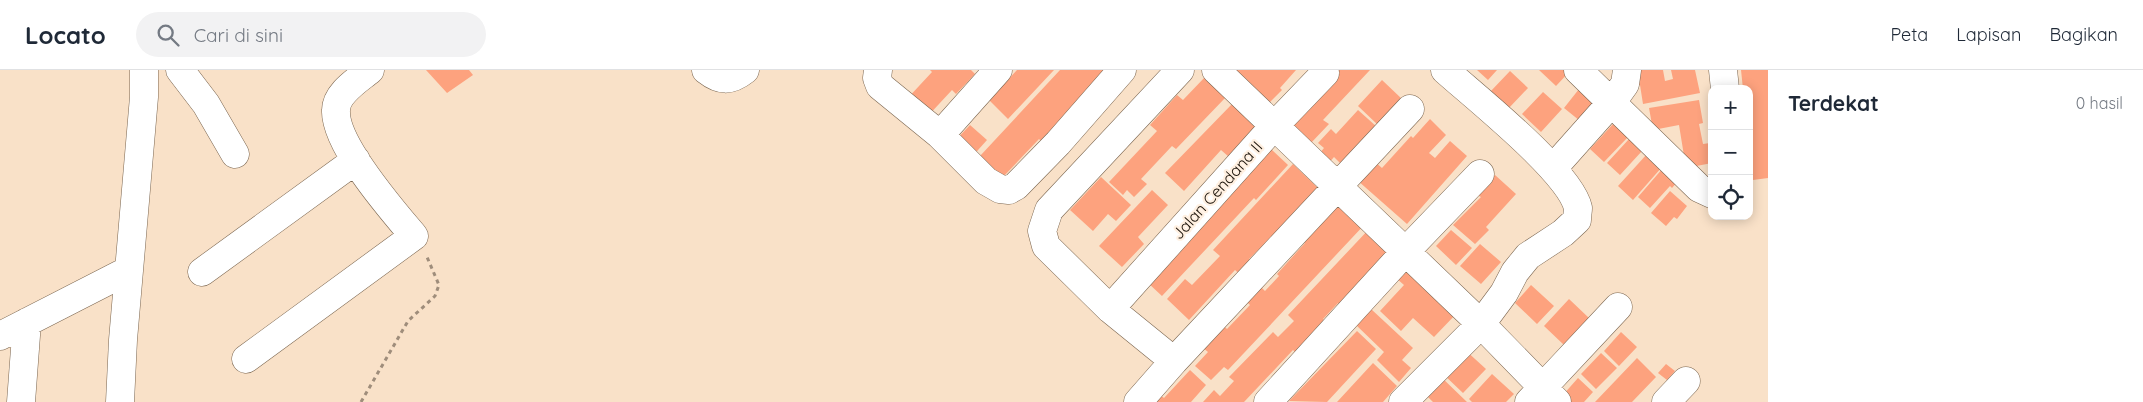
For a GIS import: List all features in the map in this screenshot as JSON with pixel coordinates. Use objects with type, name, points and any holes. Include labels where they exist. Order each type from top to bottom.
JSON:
[{"type":"street","points":[[120,402],[123,340],[144,97],[144,70]]},
{"type":"street","points":[[180,70],[206,104],[236,154]]},
{"type":"street","points":[[246,359],[414,236],[369,181],[338,126],[336,109],[344,92],[370,70]]},
{"type":"street","points":[[706,70],[716,78],[728,79],[745,70]]},
{"type":"street","points":[[878,70],[877,78],[880,86],[940,136],[986,181],[1000,189],[1009,190],[1016,186],[1058,144],[1122,70]]},
{"type":"street","points":[[940,136],[998,70]]},
{"type":"street","points":[[1174,361],[1110,309],[1046,246],[1042,231],[1049,210],[1180,70]]},
{"type":"street","points":[[1216,70],[1481,324],[1543,397],[1618,307]]},
{"type":"street","points":[[1403,402],[1481,324],[1504,294],[1515,272],[1528,256],[1563,233],[1577,220],[1578,208],[1567,187],[1552,167],[1445,70]]},
{"type":"street","points":[[1578,70],[1700,188],[1708,192]]},
{"type":"street","points":[[1552,167],[1555,166],[1612,102],[1625,84],[1627,70]]},
{"type":"street","points":[[1723,70],[1725,85]]},
{"type":"street","name":"Jalan Cendana II","points":[[1110,309],[1275,125],[1325,73]]},
{"type":"street","points":[[1138,402],[1174,361],[1410,109]]},
{"type":"street","points":[[202,272],[356,160]]},
{"type":"street","points":[[1268,402],[1480,174]]},
{"type":"street","points":[[0,336],[129,270]]},
{"type":"street","points":[[21,402],[27,322]]},
{"type":"street","points":[[1666,402],[1686,381]]},
{"type":"path","points":[[361,402],[408,321],[436,296],[439,285],[428,258],[414,236]]},
{"type":"building","points":[[426,70],[469,70],[473,75],[447,93]]},
{"type":"building","points":[[930,70],[971,70],[975,74],[956,94],[952,90],[926,118],[906,100],[932,72]]},
{"type":"building","points":[[1017,70],[1054,70],[1008,119],[989,100]]},
{"type":"building","points":[[1060,70],[1106,70],[1041,141],[1039,139],[1003,177],[980,156]]},
{"type":"building","points":[[1236,70],[1296,70],[1280,88],[1282,90],[1268,104],[1245,82],[1247,80]]},
{"type":"building","points":[[1337,70],[1370,70],[1323,120],[1329,124],[1310,144],[1290,125],[1340,73]]},
{"type":"building","points":[[1477,70],[1497,70],[1488,80]]},
{"type":"building","points":[[1539,70],[1571,70],[1556,86]]},
{"type":"building","points":[[1630,70],[1663,70],[1665,81],[1673,79],[1671,70],[1695,70],[1700,93],[1643,104],[1640,85],[1633,86]]},
{"type":"building","points":[[1741,70],[1768,70],[1768,178],[1753,180],[1753,85],[1743,85]]},
{"type":"building","points":[[1510,71],[1528,88],[1508,109],[1490,92]]},
{"type":"building","points":[[1205,77],[1226,97],[1176,149],[1172,146],[1141,179],[1147,184],[1134,197],[1127,190],[1123,195],[1109,182],[1157,131],[1150,125],[1177,95],[1183,100]]},
{"type":"building","points":[[1382,80],[1402,99],[1378,125],[1358,106]]},
{"type":"building","points":[[1583,84],[1605,100],[1585,125],[1564,108]]},
{"type":"building","points":[[1543,92],[1562,109],[1541,132],[1522,114]]},
{"type":"building","points":[[1699,100],[1703,123],[1699,124],[1703,144],[1708,143],[1708,164],[1686,168],[1679,125],[1653,130],[1649,108]]},
{"type":"building","points":[[1233,103],[1257,126],[1229,157],[1221,150],[1184,191],[1165,173]]},
{"type":"building","points":[[1358,110],[1377,127],[1342,165],[1334,157],[1328,164],[1318,155],[1324,148],[1318,143],[1331,129],[1336,134]]},
{"type":"building","points":[[1430,119],[1446,135],[1429,153],[1435,158],[1450,141],[1467,156],[1407,224],[1357,180],[1374,161],[1382,168],[1411,136],[1413,138]]},
{"type":"building","points":[[1614,123],[1628,137],[1604,162],[1590,149]]},
{"type":"building","points":[[970,125],[987,140],[970,159],[953,143]]},
{"type":"building","points":[[1629,139],[1642,151],[1620,175],[1607,163]]},
{"type":"building","points":[[1271,149],[1288,165],[1256,200],[1254,198],[1162,296],[1147,282]]},
{"type":"building","points":[[1647,154],[1662,167],[1633,200],[1618,186]]},
{"type":"building","points":[[1293,164],[1320,190],[1249,259],[1257,266],[1245,279],[1235,270],[1189,320],[1167,299],[1185,279],[1192,285],[1220,256],[1213,250]]},
{"type":"building","points":[[1663,168],[1678,181],[1672,188],[1670,186],[1650,208],[1638,197]]},
{"type":"building","points":[[1495,175],[1516,194],[1486,227],[1489,230],[1475,244],[1453,225],[1481,197],[1477,195]]},
{"type":"building","points":[[1101,177],[1131,205],[1116,221],[1108,214],[1093,231],[1070,210]]},
{"type":"building","points":[[1152,190],[1168,205],[1138,237],[1144,244],[1122,267],[1099,246]]},
{"type":"building","points":[[1670,191],[1687,206],[1677,219],[1674,217],[1666,226],[1651,213]]},
{"type":"building","points":[[1339,198],[1366,223],[1228,370],[1224,367],[1211,380],[1195,366],[1208,352],[1203,348],[1222,324],[1227,329],[1250,305],[1244,299],[1258,284],[1265,291],[1279,276],[1277,274],[1305,243],[1301,239]]},
{"type":"building","points":[[1371,227],[1396,250],[1341,306],[1338,303],[1323,319],[1310,335],[1315,340],[1300,357],[1293,350],[1244,402],[1203,402],[1214,390],[1220,396],[1234,381],[1229,377],[1273,332],[1278,337],[1294,321],[1288,315]]},
{"type":"building","points":[[1451,230],[1472,248],[1456,265],[1436,246]]},
{"type":"building","points":[[1480,244],[1501,262],[1481,284],[1460,266]]},
{"type":"building","points":[[1405,268],[1457,313],[1434,337],[1413,318],[1401,331],[1380,311],[1404,285],[1396,278]]},
{"type":"building","points":[[1531,285],[1554,306],[1537,324],[1515,303]]},
{"type":"building","points":[[1569,299],[1589,318],[1564,345],[1544,326]]},
{"type":"building","points":[[1371,309],[1413,348],[1402,360],[1411,368],[1399,382],[1377,360],[1384,352],[1356,325]]},
{"type":"building","points":[[1357,331],[1376,349],[1327,402],[1289,401]]},
{"type":"building","points":[[1621,332],[1637,347],[1619,366],[1604,351]]},
{"type":"building","points":[[1464,349],[1486,369],[1463,393],[1442,373]]},
{"type":"building","points":[[1601,353],[1617,368],[1596,389],[1581,374]]},
{"type":"building","points":[[1637,358],[1656,377],[1632,402],[1595,402]]},
{"type":"building","points":[[1373,363],[1397,386],[1383,402],[1337,402]]},
{"type":"building","points":[[1666,364],[1675,371],[1667,380],[1658,373]]},
{"type":"building","points":[[1190,370],[1206,385],[1191,402],[1152,402],[1159,394],[1164,398]]},
{"type":"building","points":[[1492,374],[1514,394],[1506,402],[1472,402],[1469,399]]},
{"type":"building","points":[[1439,375],[1467,402],[1433,402],[1423,392]]},
{"type":"building","points":[[1578,378],[1593,392],[1584,402],[1569,402],[1562,396]]}]
